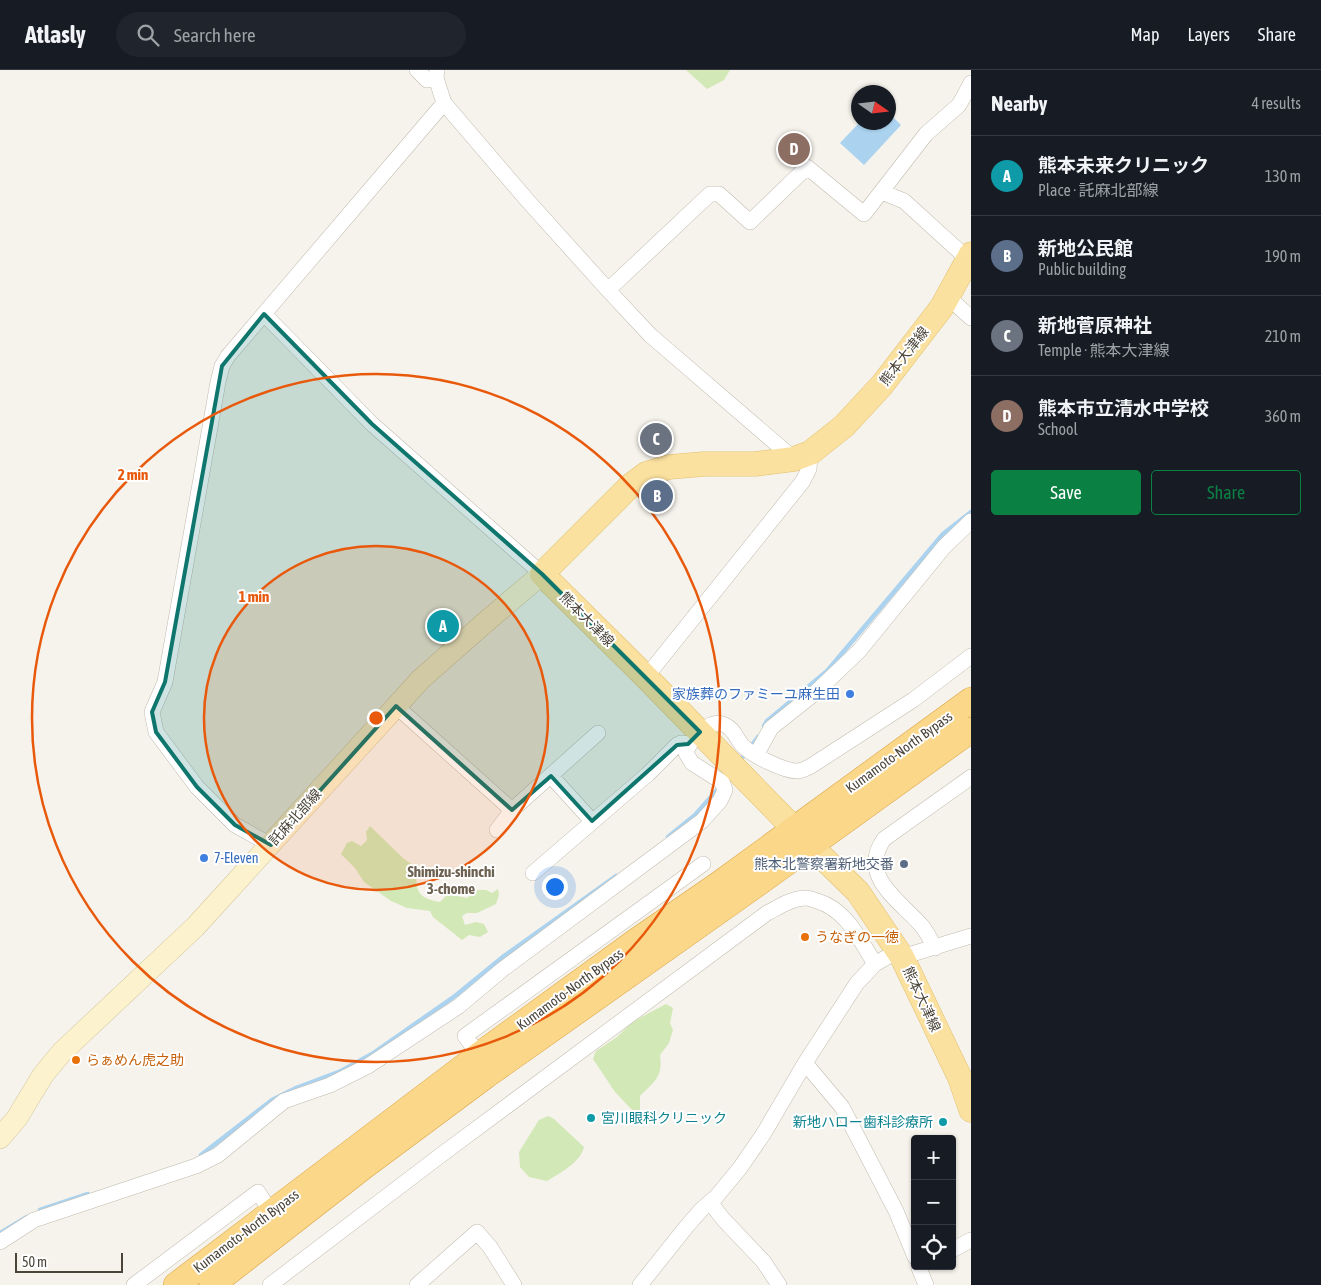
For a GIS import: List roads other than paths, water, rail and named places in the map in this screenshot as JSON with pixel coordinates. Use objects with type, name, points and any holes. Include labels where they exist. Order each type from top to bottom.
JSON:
[{"type":"highway","name":"Kumamoto-North Bypass","points":[[212,1285],[366,1165],[802,837],[971,700]]},
{"type":"highway","name":"Kumamoto-North Bypass","points":[[176,1285],[479,1055],[629,932],[716,886],[802,837],[971,730]]},
{"type":"main road","name":"熊本大津線","points":[[970,259],[948,297],[882,385],[844,426],[802,456],[755,464],[704,464],[669,467],[646,474],[630,486],[542,574],[646,677],[694,738],[802,837],[858,892],[901,954],[960,1078],[971,1110]]},
{"type":"main road","name":"託麻北部線","points":[[0,1138],[17,1118],[43,1075],[62,1052],[195,927],[421,679],[542,574]]},
{"type":"street","points":[[417,70],[427,80],[437,74],[444,103],[527,200],[650,335],[802,456],[808,469],[802,481],[646,677]]},
{"type":"street","points":[[967,70],[971,76]]},
{"type":"street","points":[[608,290],[710,194],[719,194],[750,222],[807,167],[864,214],[926,134],[959,105],[971,83]]},
{"type":"street","points":[[271,845],[235,825],[197,787],[156,732],[152,712],[165,682],[222,366],[228,356],[444,103]]},
{"type":"street","points":[[882,192],[904,201],[970,259]]},
{"type":"street","points":[[948,297],[971,318]]},
{"type":"street","points":[[264,314],[372,424],[542,574]]},
{"type":"street","points":[[756,755],[771,728],[815,693],[859,650],[944,547],[971,521]]},
{"type":"street","points":[[533,873],[648,774],[677,745],[694,738],[714,724],[723,723],[733,730],[743,746],[756,755],[786,770],[799,771],[812,766],[912,700],[971,656]]},
{"type":"street","points":[[396,706],[512,810]]},
{"type":"street","points":[[497,830],[512,810],[598,733]]},
{"type":"street","points":[[0,1242],[34,1220],[196,1166],[218,1155],[284,1101],[330,1085],[368,1066],[459,1006],[503,968],[702,821],[720,801],[725,790],[722,782],[692,763],[686,753],[694,738]]},
{"type":"street","points":[[551,776],[592,821]]},
{"type":"street","points":[[935,948],[930,936],[922,925],[884,886],[876,873],[877,848],[884,838],[971,777]]},
{"type":"street","points":[[629,932],[703,864]]},
{"type":"street","points":[[270,1285],[441,1154],[767,913],[790,901],[807,898],[826,903],[842,915],[856,933],[875,964]]},
{"type":"street","points":[[648,1282],[687,1226],[702,1209],[716,1198],[764,1134],[805,1063],[857,983],[875,964],[901,954],[969,942]]},
{"type":"street","points":[[805,1063],[842,1107],[896,1211],[911,1246]]},
{"type":"street","points":[[134,1285],[258,1192],[272,1212]]},
{"type":"street","points":[[710,1202],[723,1219],[763,1261],[779,1285]]},
{"type":"street","points":[[417,1285],[477,1232],[490,1246],[514,1285]]},
{"type":"street","points":[[956,1248],[971,1240]]},
{"type":"street","points":[[921,1270],[926,1285]]},
{"type":"water","points":[[896,120],[901,125],[864,165],[840,143],[852,130],[896,130]]},
{"type":"waterway","points":[[764,726],[767,721],[827,671],[943,534],[971,512]]},
{"type":"waterway","points":[[738,763],[758,737]]},
{"type":"waterway","points":[[668,837],[695,815],[718,789]]},
{"type":"waterway","points":[[201,1155],[272,1100],[296,1088],[341,1071],[372,1054],[455,996],[504,956],[616,876]]},
{"type":"waterway","points":[[40,1210],[88,1194]]},
{"type":"waterway","points":[[0,1233],[27,1217]]},
{"type":"place","name":"熊本市立清水中学校","points":[[794,149]]},
{"type":"place","name":"新地菅原神社","points":[[656,439]]},
{"type":"place","name":"新地公民館","points":[[657,496]]},
{"type":"place","name":"熊本未来クリニック","points":[[443,626]]},
{"type":"place","name":"家族葬のファミーユ麻生田","points":[[850,694]]},
{"type":"place","name":"7-Eleven","points":[[204,858]]},
{"type":"place","name":"熊本北警察署新地交番","points":[[904,864]]},
{"type":"place","name":"うなぎの一徳","points":[[805,937]]},
{"type":"place","name":"らぁめん虎之助","points":[[76,1060]]},
{"type":"place","name":"宮川眼科クリニック","points":[[591,1118]]},
{"type":"place","name":"新地ハロー歯科診療所","points":[[943,1122]]},
{"type":"district","name":"Shimizu-shinchi 3-chome","points":[[451,880]]}]
